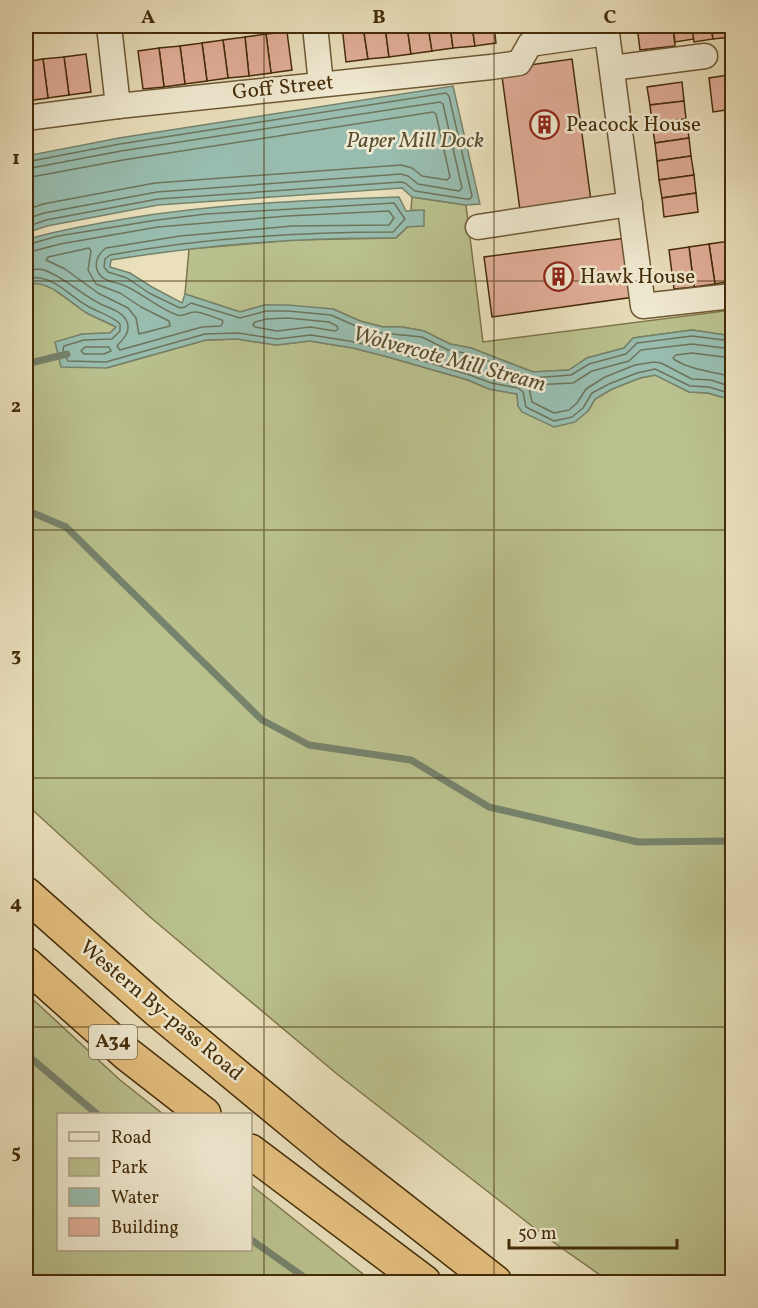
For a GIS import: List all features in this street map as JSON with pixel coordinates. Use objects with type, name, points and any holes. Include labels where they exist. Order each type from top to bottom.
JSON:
[{"type":"highway","name":"Western By-pass Road","points":[[26,894],[157,1010],[321,1146],[495,1282]]},
{"type":"highway","name":"A34","points":[[26,964],[127,1054],[203,1113]]},
{"type":"highway","points":[[252,1153],[424,1282]]},
{"type":"street","points":[[109,26],[118,106]]},
{"type":"street","points":[[315,26],[321,84]]},
{"type":"street","points":[[529,35],[607,29],[643,306],[732,296]]},
{"type":"street","name":"Goff Street","points":[[26,118],[519,63],[529,35]]},
{"type":"street","points":[[612,68],[705,56]]},
{"type":"street","points":[[478,226],[630,204]]},
{"type":"green space","points":[[412,197],[466,205],[483,342],[732,310],[732,336],[692,330],[633,338],[624,348],[587,358],[569,370],[533,372],[471,348],[450,344],[424,331],[402,327],[383,327],[360,321],[333,309],[265,305],[240,312],[185,294],[189,249],[293,240],[396,238],[424,211],[411,210]]},
{"type":"green space","points":[[38,282],[52,288],[87,313],[116,327],[110,333],[82,334],[72,338],[107,368],[206,340],[237,339],[276,345],[310,341],[353,348],[468,380],[489,389],[517,394],[518,406],[588,411],[595,399],[612,389],[640,378],[656,375],[689,392],[708,393],[732,400],[732,1282],[610,1282],[546,1237],[337,1074],[150,917],[26,804],[26,284]]},
{"type":"green space","points":[[26,993],[120,1080],[162,1113],[57,1113],[57,1251],[252,1251],[252,1186],[373,1282],[26,1282]]},
{"type":"water","name":"Paper Mill Dock","points":[[453,86],[480,204],[466,205],[412,197],[402,188],[158,205],[47,226],[26,233],[26,156],[119,138]]},
{"type":"water","name":"Wolvercote Mill Stream","points":[[399,197],[406,211],[424,210],[424,226],[407,227],[396,238],[325,239],[217,246],[111,260],[110,267],[130,273],[182,303],[185,294],[240,312],[265,305],[333,309],[360,321],[383,327],[402,327],[424,331],[450,344],[471,348],[533,372],[569,370],[587,358],[624,348],[633,338],[692,330],[732,336],[732,400],[708,393],[689,392],[655,375],[612,389],[595,399],[588,411],[575,422],[554,427],[522,412],[518,406],[517,394],[489,389],[468,380],[353,348],[310,341],[276,345],[237,339],[206,340],[106,368],[61,367],[55,342],[82,334],[110,333],[116,327],[85,312],[50,288],[43,285],[26,284],[26,240],[50,233],[124,219],[227,206]]},
{"type":"building","points":[[342,26],[363,26],[368,59],[346,62]]},
{"type":"building","points":[[363,26],[385,26],[389,57],[368,59]]},
{"type":"building","points":[[385,26],[407,26],[411,54],[389,57]]},
{"type":"building","points":[[407,26],[428,26],[432,51],[411,54]]},
{"type":"building","points":[[428,26],[450,26],[453,48],[432,51]]},
{"type":"building","points":[[450,26],[472,26],[475,46],[453,48]]},
{"type":"building","points":[[472,26],[494,26],[496,43],[475,46]]},
{"type":"building","points":[[637,26],[673,26],[675,46],[640,50]]},
{"type":"building","points":[[673,26],[692,26],[694,39],[675,42]]},
{"type":"building","points":[[692,26],[711,26],[713,39],[694,42]]},
{"type":"building","points":[[711,26],[730,26],[731,37],[713,39]]},
{"type":"building","points":[[287,32],[292,70],[271,73],[266,34]]},
{"type":"building","points":[[266,34],[271,73],[249,76],[245,37]]},
{"type":"building","points":[[245,37],[249,76],[228,78],[223,40]]},
{"type":"building","points":[[223,40],[228,78],[207,81],[202,43]]},
{"type":"building","points":[[202,43],[207,81],[185,84],[180,46]]},
{"type":"building","points":[[180,46],[185,84],[164,87],[159,48]]},
{"type":"building","points":[[159,48],[164,87],[143,89],[138,51]]},
{"type":"building","points":[[86,54],[91,92],[69,95],[64,57]]},
{"type":"building","points":[[64,57],[69,95],[48,98],[43,59]]},
{"type":"building","points":[[43,59],[48,98],[27,101],[26,62]]},
{"type":"building","name":"Peacock House","points":[[572,59],[591,201],[520,210],[501,69]]},
{"type":"building","points":[[728,75],[732,109],[713,112],[709,78]]},
{"type":"building","points":[[728,75],[732,75],[732,109]]},
{"type":"building","points":[[682,82],[684,101],[650,105],[647,87]]},
{"type":"building","points":[[684,101],[686,119],[652,124],[650,105]]},
{"type":"building","points":[[686,119],[689,138],[655,143],[652,124]]},
{"type":"building","points":[[689,138],[691,156],[657,161],[655,143]]},
{"type":"building","points":[[691,156],[694,175],[659,180],[657,161]]},
{"type":"building","points":[[694,175],[696,193],[662,198],[659,180]]},
{"type":"building","points":[[696,193],[698,212],[664,217],[662,198]]},
{"type":"building","name":"Hawk House","points":[[626,238],[634,297],[492,317],[484,257]]},
{"type":"building","points":[[730,241],[732,281],[715,284],[709,244]]},
{"type":"building","points":[[709,244],[715,284],[694,287],[689,247]]},
{"type":"building","points":[[689,247],[694,287],[674,289],[669,250]]},
{"type":"waterway","points":[[26,364],[67,354]]},
{"type":"waterway","points":[[26,510],[66,527],[262,720],[309,745],[411,760],[489,807],[638,842],[732,841]]},
{"type":"waterway","points":[[26,1054],[96,1113]]},
{"type":"waterway","points":[[252,1240],[311,1282]]},
{"type":"place","name":"Peacock House","points":[[545,125]]},
{"type":"place","name":"Hawk House","points":[[559,277]]}]
